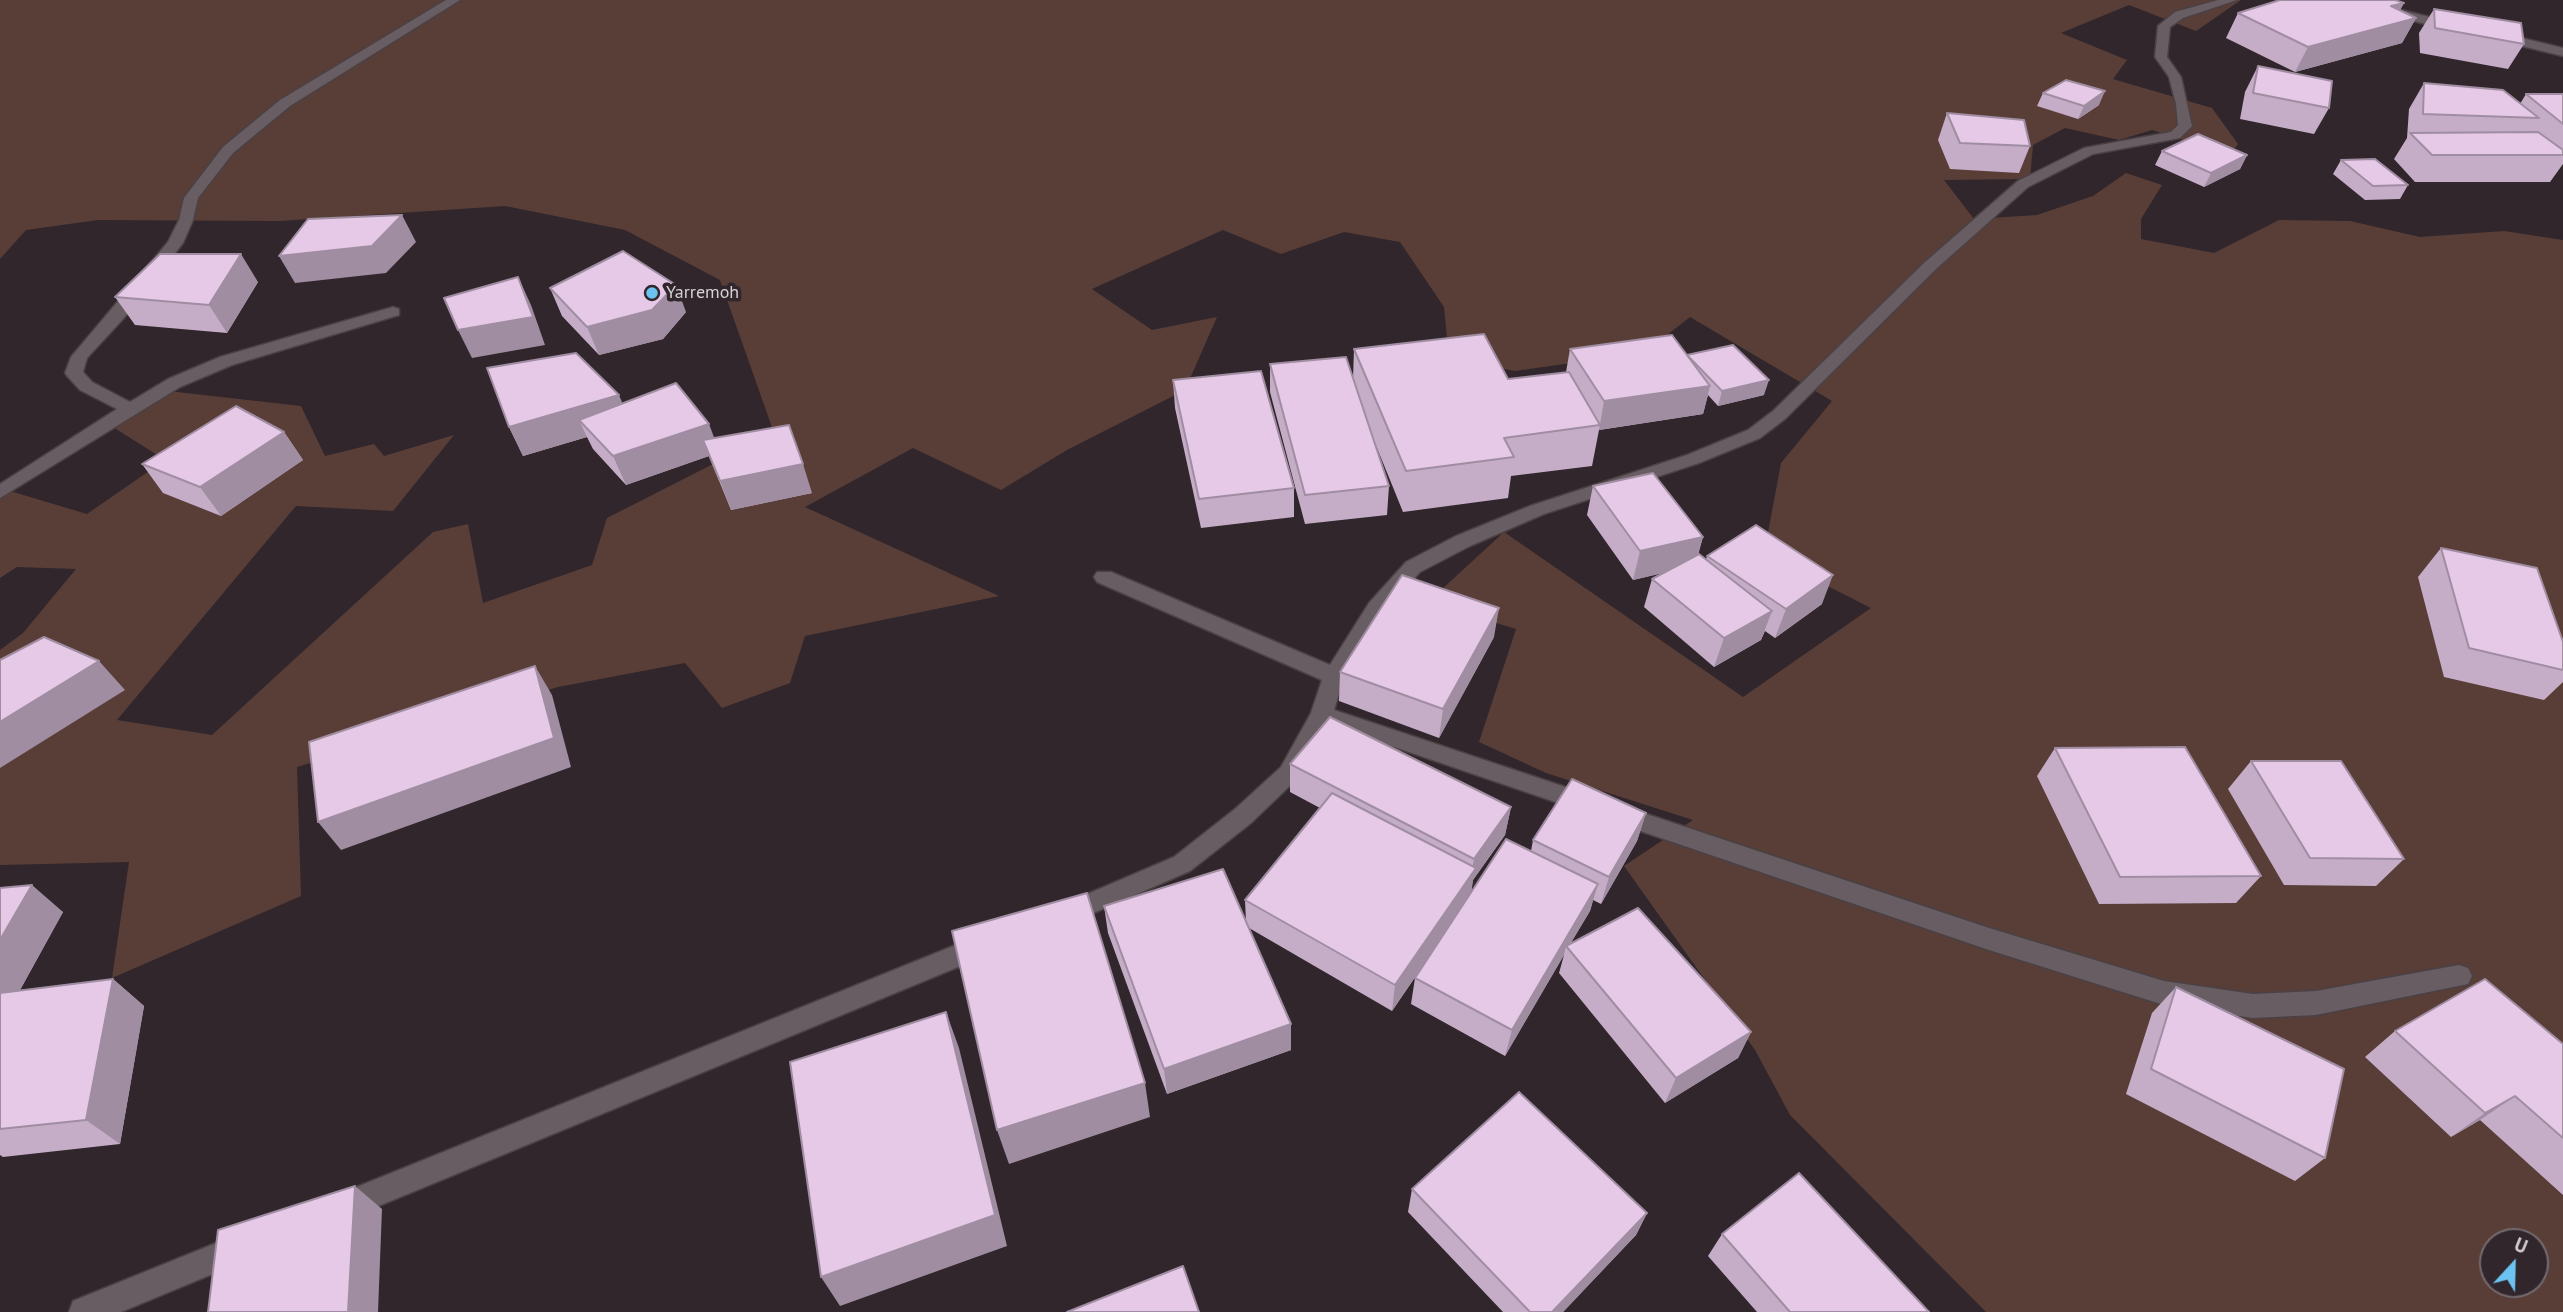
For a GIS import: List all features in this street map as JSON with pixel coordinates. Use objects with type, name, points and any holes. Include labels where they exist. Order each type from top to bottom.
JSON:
[{"type":"street","points":[[130,409],[86,386],[74,373],[79,357],[117,316],[175,243],[186,220],[191,198],[208,175],[228,150],[285,103],[454,0]]},
{"type":"street","points":[[1048,920],[1182,864],[1243,816],[1289,774],[1322,714],[1334,676],[1376,608],[1413,567],[1463,541],[1538,510],[1693,459],[1754,434],[1779,415],[1977,222],[2023,184],[2089,151],[2175,135],[2185,126],[2183,104],[2175,77],[2161,57],[2164,26],[2179,15],[2231,0]]},
{"type":"street","points":[[2381,9],[2563,52]]},
{"type":"street","points":[[0,492],[174,383],[226,361],[393,312]]},
{"type":"street","points":[[1104,577],[1334,676]]},
{"type":"street","points":[[1322,714],[1989,939],[2164,993],[2253,1006],[2316,1003],[2459,976]]},
{"type":"street","points":[[324,1214],[1000,939]]},
{"type":"street","points":[[84,1312],[261,1240]]},
{"type":"shaded area","points":[[0,0],[2241,0],[2196,31],[2129,5],[2061,33],[2127,60],[2113,79],[2212,108],[2238,144],[2230,155],[2152,130],[2119,140],[2065,128],[2033,145],[2030,179],[1944,180],[1974,219],[2037,215],[2093,196],[2126,173],[2162,185],[2141,219],[2141,239],[2214,253],[2279,220],[2350,221],[2420,237],[2504,231],[2563,240],[2563,1312],[1986,1312],[1790,1115],[1755,1050],[1624,866],[1693,820],[1546,773],[1479,742],[1516,629],[1428,602],[1504,532],[1743,697],[1871,608],[1764,554],[1781,463],[1832,401],[1690,317],[1653,346],[1600,359],[1515,371],[1449,359],[1444,307],[1400,242],[1344,232],[1281,254],[1223,230],[1092,289],[1152,330],[1217,317],[1185,390],[1067,450],[1001,490],[913,448],[805,507],[999,596],[805,636],[790,683],[722,708],[685,663],[558,687],[297,767],[301,896],[112,978],[129,862],[0,865],[0,650],[23,633],[76,569],[17,567],[0,578],[0,499],[10,491],[87,514],[165,460],[113,427],[159,390],[301,406],[325,456],[374,444],[384,456],[454,435],[393,511],[296,506],[117,720],[212,735],[433,532],[468,524],[483,603],[592,565],[607,518],[774,433],[720,280],[625,230],[505,206],[280,221],[98,220],[26,230],[0,259]]},
{"type":"building","points":[[2280,0],[2395,0],[2404,3],[2391,6],[2416,18],[2308,47],[2238,13]]},
{"type":"building","points":[[2434,9],[2521,23],[2524,44],[2435,28]]},
{"type":"building","points":[[2258,66],[2332,81],[2329,108],[2253,93]]},
{"type":"building","points":[[2066,80],[2105,91],[2084,106],[2043,93]]},
{"type":"building","points":[[2424,83],[2503,90],[2539,118],[2423,114]]},
{"type":"building","points":[[2526,94],[2563,94],[2563,124]]},
{"type":"building","points":[[1947,113],[2024,120],[2030,146],[1960,143]]},
{"type":"building","points":[[2538,132],[2563,150],[2563,155],[2432,155],[2410,133]]},
{"type":"building","points":[[2198,134],[2247,155],[2211,173],[2162,151]]},
{"type":"building","points":[[2375,159],[2408,185],[2373,186],[2341,160]]},
{"type":"building","points":[[402,215],[372,246],[279,256],[308,219]]},
{"type":"building","points":[[623,251],[676,285],[652,310],[587,327],[550,288]]},
{"type":"building","points":[[160,254],[241,254],[209,305],[115,297]]},
{"type":"building","points":[[518,277],[533,317],[458,330],[444,298]]},
{"type":"building","points":[[1484,334],[1508,379],[1569,372],[1600,425],[1504,438],[1514,457],[1406,471],[1354,349]]},
{"type":"building","points":[[1672,335],[1710,386],[1604,401],[1570,349]]},
{"type":"building","points":[[1733,345],[1769,380],[1722,391],[1687,355]]},
{"type":"building","points":[[576,353],[619,395],[509,427],[487,368]]},
{"type":"building","points":[[1346,357],[1389,486],[1305,495],[1270,364]]},
{"type":"building","points":[[1261,371],[1294,488],[1199,499],[1173,380]]},
{"type":"building","points":[[676,383],[709,424],[613,456],[579,420]]},
{"type":"building","points":[[236,406],[284,432],[200,487],[142,464]]},
{"type":"building","points":[[789,425],[803,464],[720,481],[703,440]]},
{"type":"building","points":[[1653,473],[1703,537],[1640,551],[1593,486]]},
{"type":"building","points":[[1756,525],[1833,575],[1786,609],[1707,556]]},
{"type":"building","points":[[2441,548],[2537,568],[2563,642],[2563,670],[2469,648]]},
{"type":"building","points":[[1699,554],[1772,611],[1724,638],[1652,579]]},
{"type":"building","points":[[1402,575],[1499,608],[1443,709],[1340,672]]},
{"type":"building","points":[[44,637],[99,661],[0,722],[0,660]]},
{"type":"building","points":[[535,666],[554,738],[318,822],[309,742]]},
{"type":"building","points":[[1330,717],[1511,807],[1474,859],[1290,764]]},
{"type":"building","points":[[2185,747],[2261,876],[2120,877],[2055,748]]},
{"type":"building","points":[[2251,761],[2341,761],[2404,859],[2310,858]]},
{"type":"building","points":[[1572,779],[1646,813],[1609,877],[1533,840]]},
{"type":"building","points":[[1332,793],[1476,868],[1395,985],[1245,900]]},
{"type":"building","points":[[1506,839],[1598,884],[1512,1030],[1415,978]]},
{"type":"building","points":[[1223,869],[1291,1024],[1164,1069],[1104,906]]},
{"type":"building","points":[[32,885],[0,940],[0,888]]},
{"type":"building","points":[[1087,893],[1145,1083],[997,1130],[952,931]]},
{"type":"building","points":[[1638,908],[1751,1032],[1676,1078],[1566,946]]},
{"type":"building","points":[[113,979],[86,1120],[0,1129],[0,993]]},
{"type":"building","points":[[2485,979],[2563,1044],[2563,1138],[2515,1096],[2485,1113],[2395,1031]]},
{"type":"building","points":[[2176,987],[2344,1069],[2325,1158],[2151,1069]]},
{"type":"building","points":[[946,1012],[995,1215],[821,1277],[790,1062]]},
{"type":"building","points":[[1519,1092],[1647,1213],[1552,1312],[1530,1312],[1412,1189]]},
{"type":"building","points":[[1799,1173],[1929,1312],[1790,1312],[1722,1234]]},
{"type":"building","points":[[355,1186],[348,1312],[208,1312],[218,1230]]},
{"type":"building","points":[[1183,1266],[1199,1312],[1067,1312]]},
{"type":"place","name":"Yarremoh","points":[[652,293]]}]
